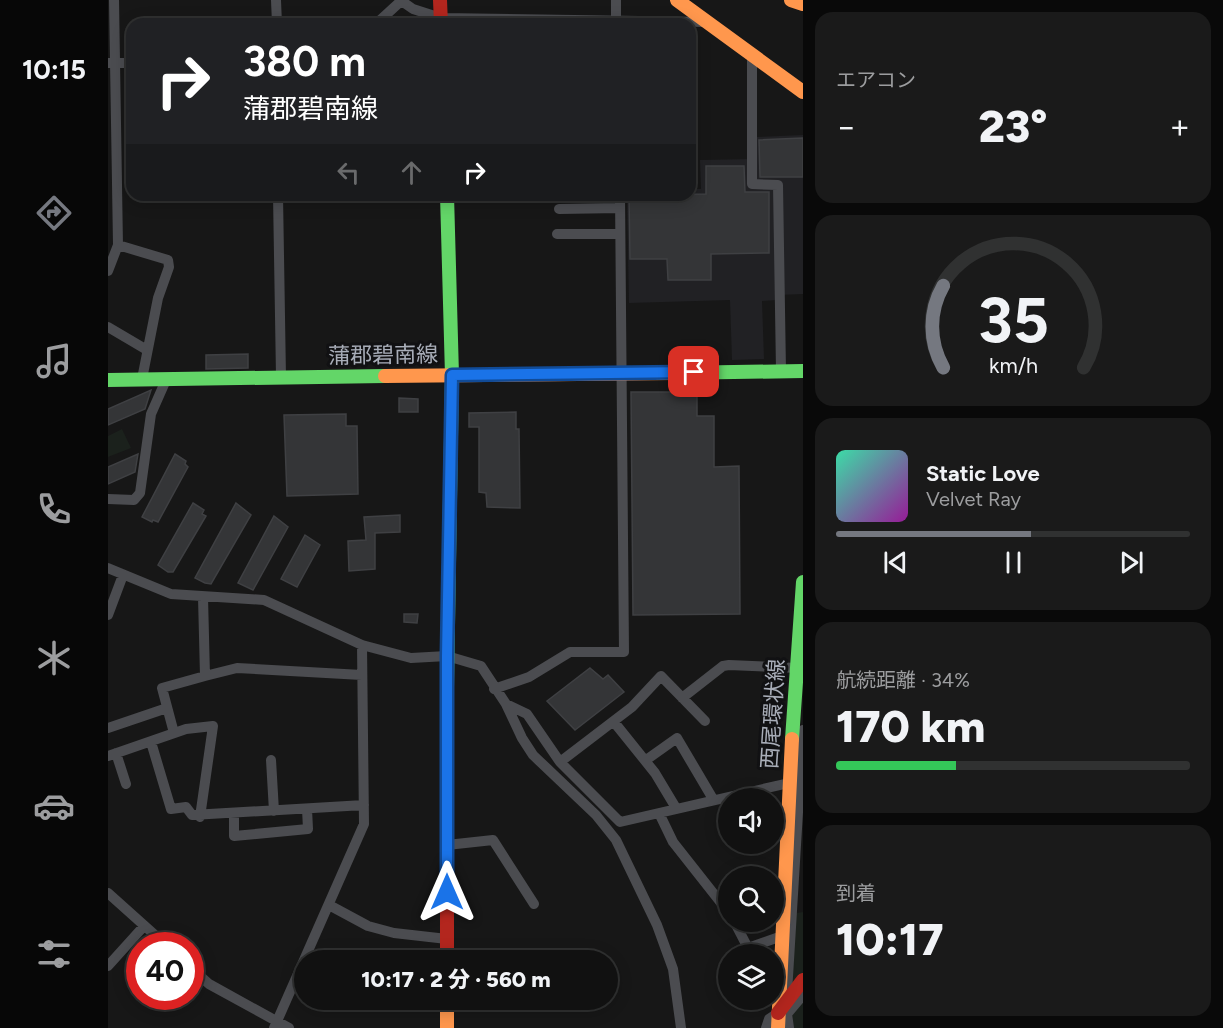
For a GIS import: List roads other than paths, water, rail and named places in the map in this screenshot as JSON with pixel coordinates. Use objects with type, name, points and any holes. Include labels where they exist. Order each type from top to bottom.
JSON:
[{"type":"main road","points":[[441,0],[441,18]]},
{"type":"main road","points":[[677,0],[803,92]]},
{"type":"main road","points":[[791,0],[803,4]]},
{"type":"main road","points":[[447,201],[452,375],[447,656],[447,950]]},
{"type":"main road","name":"蒲郡碧南線","points":[[108,380],[803,371]]},
{"type":"main road","name":"西尾環状線","points":[[778,1021],[789,783],[803,582]]},
{"type":"main road","points":[[778,1021],[803,980]]},
{"type":"main road","points":[[447,1010],[447,1028]]},
{"type":"street","points":[[108,271],[118,245],[111,63],[114,0]]},
{"type":"street","points":[[276,0],[277,18]]},
{"type":"street","points":[[382,18],[401,0],[413,9],[434,18]]},
{"type":"street","points":[[616,0],[616,18]]},
{"type":"street","points":[[696,22],[707,22]]},
{"type":"street","points":[[752,55],[752,184],[778,185],[781,371]]},
{"type":"street","points":[[278,201],[281,377]]},
{"type":"street","points":[[494,689],[529,677],[570,652],[624,652],[620,201]]},
{"type":"street","points":[[559,209],[620,208]]},
{"type":"street","points":[[557,234],[620,234]]},
{"type":"street","points":[[118,245],[168,260],[169,267],[147,350],[142,379]]},
{"type":"street","points":[[108,327],[147,350]]},
{"type":"street","points":[[108,499],[134,500],[140,493],[151,414],[166,380]]},
{"type":"street","points":[[108,568],[164,592],[203,597],[264,600],[362,645],[411,658],[447,656],[481,666],[506,704],[533,755],[596,815],[616,840],[657,925],[673,969],[681,1028]]},
{"type":"street","points":[[108,615],[123,575]]},
{"type":"street","points":[[203,597],[205,676]]},
{"type":"street","points":[[276,1025],[364,824],[362,645]]},
{"type":"street","points":[[682,698],[723,666],[798,668]]},
{"type":"street","points":[[174,734],[162,688],[237,668],[362,675]]},
{"type":"street","points":[[560,762],[614,722],[661,676],[705,721]]},
{"type":"street","points":[[506,704],[527,714],[560,762],[620,822],[789,783]]},
{"type":"street","points":[[108,728],[167,708]]},
{"type":"street","points":[[614,722],[646,760],[676,808]]},
{"type":"street","points":[[112,755],[174,734],[213,726],[200,817]]},
{"type":"street","points":[[803,730],[787,995],[803,974]]},
{"type":"street","points":[[646,760],[677,738],[713,799]]},
{"type":"street","points":[[151,742],[171,809],[186,807],[192,816],[364,805]]},
{"type":"street","points":[[108,743],[126,784]]},
{"type":"street","points":[[271,760],[274,811]]},
{"type":"street","points":[[234,814],[234,836],[308,829],[307,809]]},
{"type":"street","points":[[659,813],[673,842],[718,899]]},
{"type":"street","points":[[447,845],[493,840],[534,904]]},
{"type":"street","points":[[108,893],[151,932]]},
{"type":"street","points":[[329,905],[368,926],[394,933],[447,939]]},
{"type":"street","points":[[108,966],[144,926]]},
{"type":"street","points":[[740,932],[748,948],[782,936]]},
{"type":"street","points":[[204,980],[276,1025],[289,1028]]},
{"type":"street","points":[[789,1028],[787,1014],[803,995]]},
{"type":"street","points":[[766,1028],[769,1019],[778,1021]]}]
